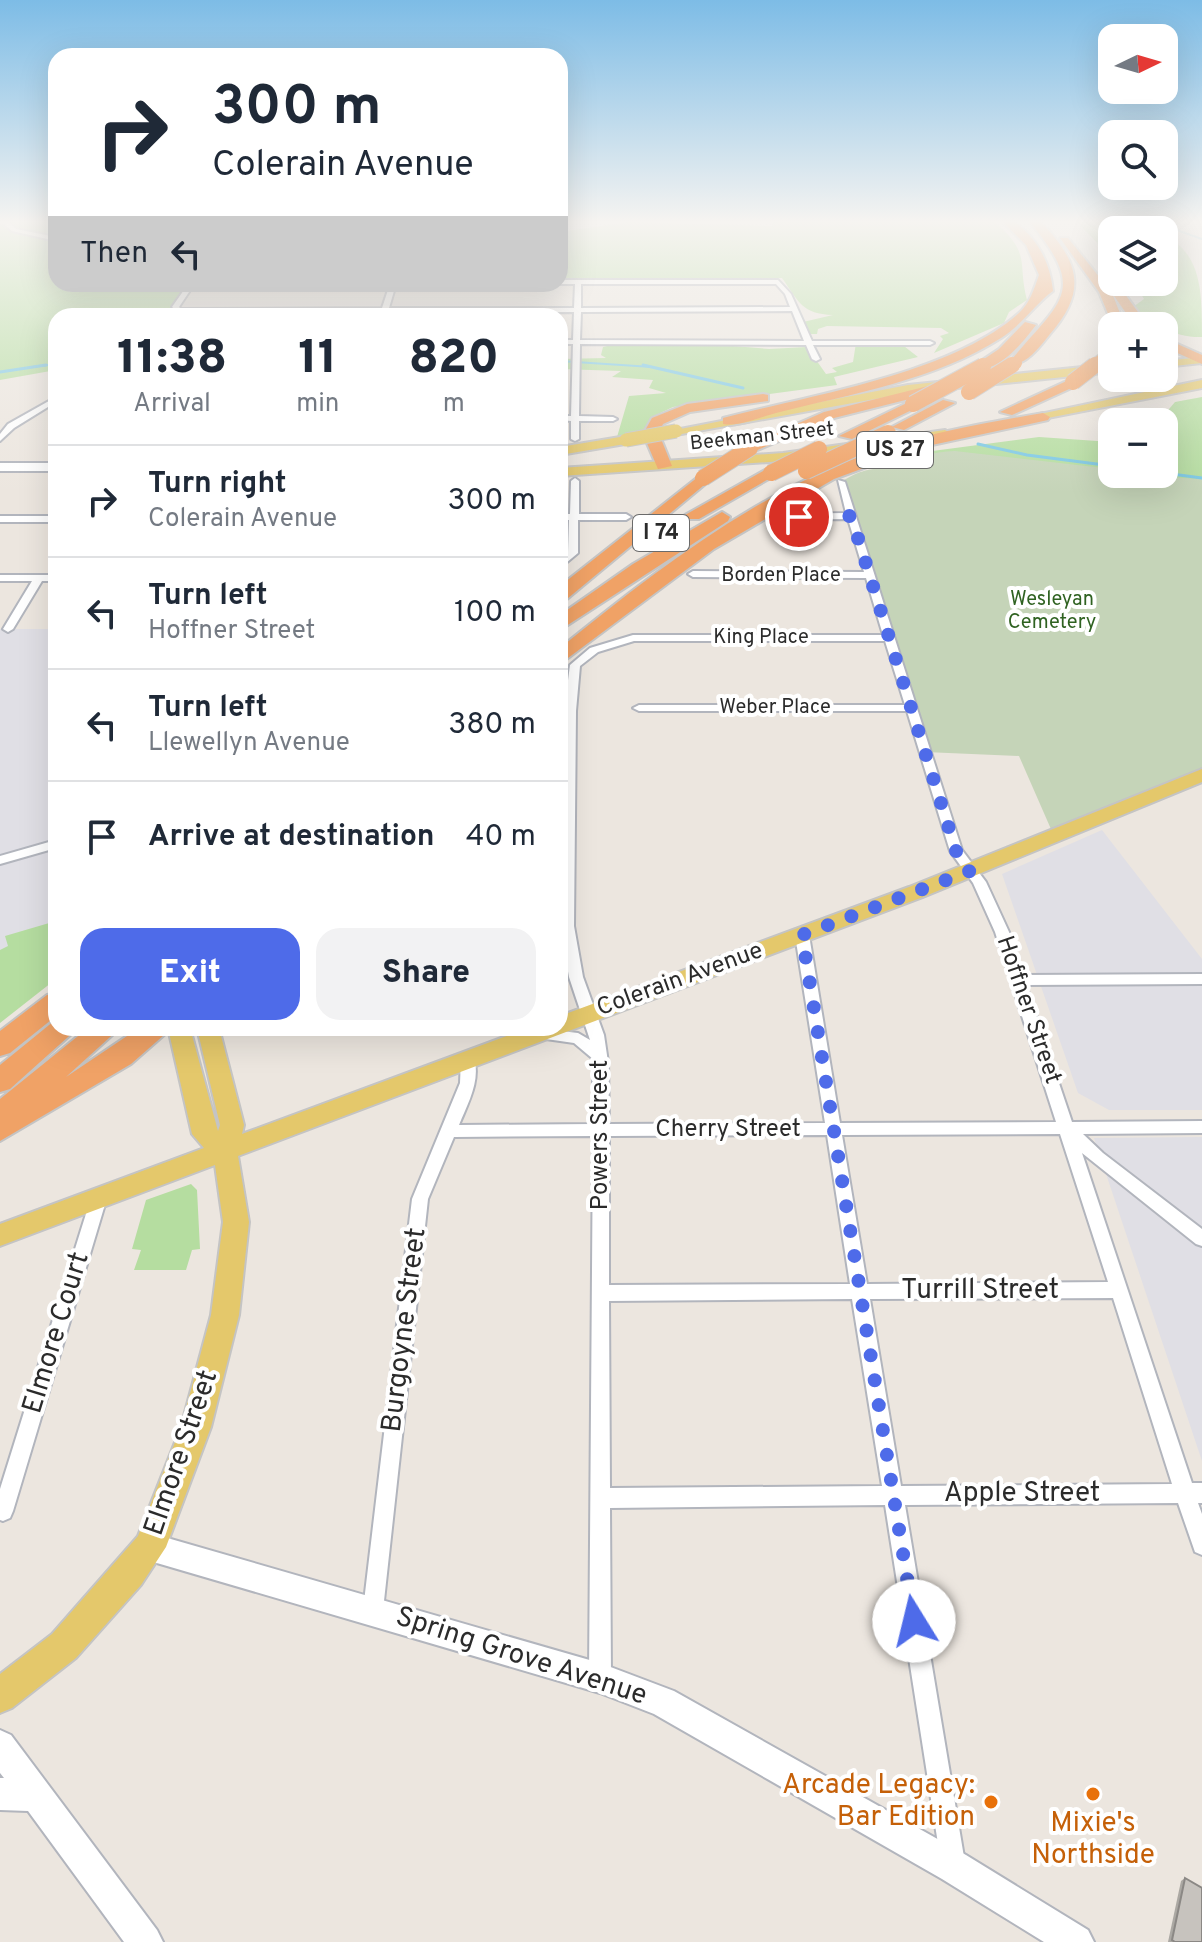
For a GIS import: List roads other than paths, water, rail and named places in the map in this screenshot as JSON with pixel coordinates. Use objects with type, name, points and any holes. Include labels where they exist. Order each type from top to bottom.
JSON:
[{"type":"highway","points":[[728,421],[881,379],[951,356],[996,335],[1026,312]]},
{"type":"highway","name":"I 74","points":[[568,599],[655,536],[771,473],[983,366],[1004,352],[1040,312]]},
{"type":"highway","name":"I 74","points":[[568,617],[594,596],[679,540],[806,471],[886,438],[1016,363],[1059,319],[1062,312]]},
{"type":"highway","points":[[1178,349],[1202,360]]},
{"type":"highway","points":[[886,438],[991,417],[1035,402],[1098,366]]},
{"type":"highway","points":[[664,466],[651,430],[669,414],[703,405],[813,393],[881,379]]},
{"type":"highway","name":"US 27","points":[[568,588],[703,478],[750,448],[829,415],[956,384]]},
{"type":"highway","name":"US 27","points":[[765,515],[834,473],[880,455],[1043,417]]},
{"type":"highway","points":[[568,651],[622,607],[765,515]]},
{"type":"highway","points":[[0,1046],[48,1008]]},
{"type":"highway","points":[[0,1081],[54,1036]]},
{"type":"highway","points":[[0,1116],[96,1036]]},
{"type":"highway","points":[[0,1130],[147,1036]]},
{"type":"main road","name":"Beekman Street","points":[[568,450],[1098,360]]},
{"type":"main road","points":[[1178,363],[1202,360]]},
{"type":"main road","name":"Beekman Street","points":[[568,472],[783,457],[886,438],[1043,417],[1202,384]]},
{"type":"main road","points":[[0,467],[48,467]]},
{"type":"main road","name":"Colerain Avenue","points":[[568,1022],[970,871],[1202,775]]},
{"type":"main road","points":[[181,1036],[204,1134],[225,1150]]},
{"type":"main road","name":"Elmore Street","points":[[0,1696],[80,1629],[150,1547],[196,1427],[225,1315],[236,1222],[225,1150],[232,1125],[210,1036]]},
{"type":"main road","points":[[0,1235],[98,1201],[530,1036]]},
{"type":"main road","name":"Spring Grove Avenue","points":[[150,1547],[600,1678],[663,1702],[954,1867],[1076,1942]]},
{"type":"main road","points":[[0,1746],[145,1942]]},
{"type":"main road","points":[[0,1794],[37,1795]]},
{"type":"street","points":[[575,439],[577,312]]},
{"type":"street","points":[[795,312],[816,359]]},
{"type":"street","points":[[568,344],[807,340],[930,343]]},
{"type":"street","points":[[0,439],[11,426],[48,404]]},
{"type":"street","points":[[568,418],[613,419]]},
{"type":"street","points":[[568,558],[573,553],[575,481]]},
{"type":"street","name":"Hoffner Street","points":[[841,482],[956,851],[992,907],[1019,980],[1117,1290],[1193,1493],[1202,1545]]},
{"type":"street","points":[[765,515],[851,516]]},
{"type":"street","points":[[568,517],[626,517]]},
{"type":"street","points":[[0,519],[48,519]]},
{"type":"street","name":"Borden Place","points":[[693,574],[870,575]]},
{"type":"street","points":[[0,578],[48,578]]},
{"type":"street","points":[[8,629],[39,578]]},
{"type":"street","name":"King Place","points":[[633,638],[889,638]]},
{"type":"street","name":"Powers Street","points":[[568,766],[575,665],[594,650],[633,638]]},
{"type":"street","name":"Weber Place","points":[[639,708],[911,708]]},
{"type":"street","points":[[0,860],[48,846]]},
{"type":"street","points":[[802,935],[954,1867]]},
{"type":"street","name":"Powers Street","points":[[568,936],[572,960],[601,1049],[600,1678]]},
{"type":"street","points":[[1019,980],[1202,979]]},
{"type":"street","points":[[568,1036],[583,1040],[595,1049],[601,1062]]},
{"type":"street","name":"Burgoyne Street","points":[[373,1610],[420,1199],[468,1083],[468,1059]]},
{"type":"street","name":"Cherry Street","points":[[447,1131],[1202,1127]]},
{"type":"street","points":[[1067,1128],[1097,1158],[1202,1239]]},
{"type":"street","name":"Elmore Court","points":[[3,1511],[98,1201]]},
{"type":"street","name":"Turrill Street","points":[[602,1293],[1117,1290]]},
{"type":"street","name":"Apple Street","points":[[602,1498],[1193,1493]]},
{"type":"waterway","points":[[568,362],[652,367]]},
{"type":"waterway","points":[[37,366],[46,365]]},
{"type":"waterway","points":[[37,366],[48,365]]},
{"type":"waterway","points":[[643,365],[652,367]]},
{"type":"waterway","points":[[0,372],[37,366]]},
{"type":"waterway","points":[[32,367],[37,366]]},
{"type":"waterway","points":[[652,367],[743,388]]},
{"type":"waterway","points":[[978,444],[1027,455],[1098,464]]},
{"type":"waterway","points":[[1178,475],[1202,478]]},
{"type":"place","name":"Mixie's Northside","points":[[1093,1794]]},
{"type":"place","name":"Arcade Legacy: Bar Edition","points":[[991,1802]]},
{"type":"park label","name":"Wesleyan Cemetery","points":[[1052,612]]}]
